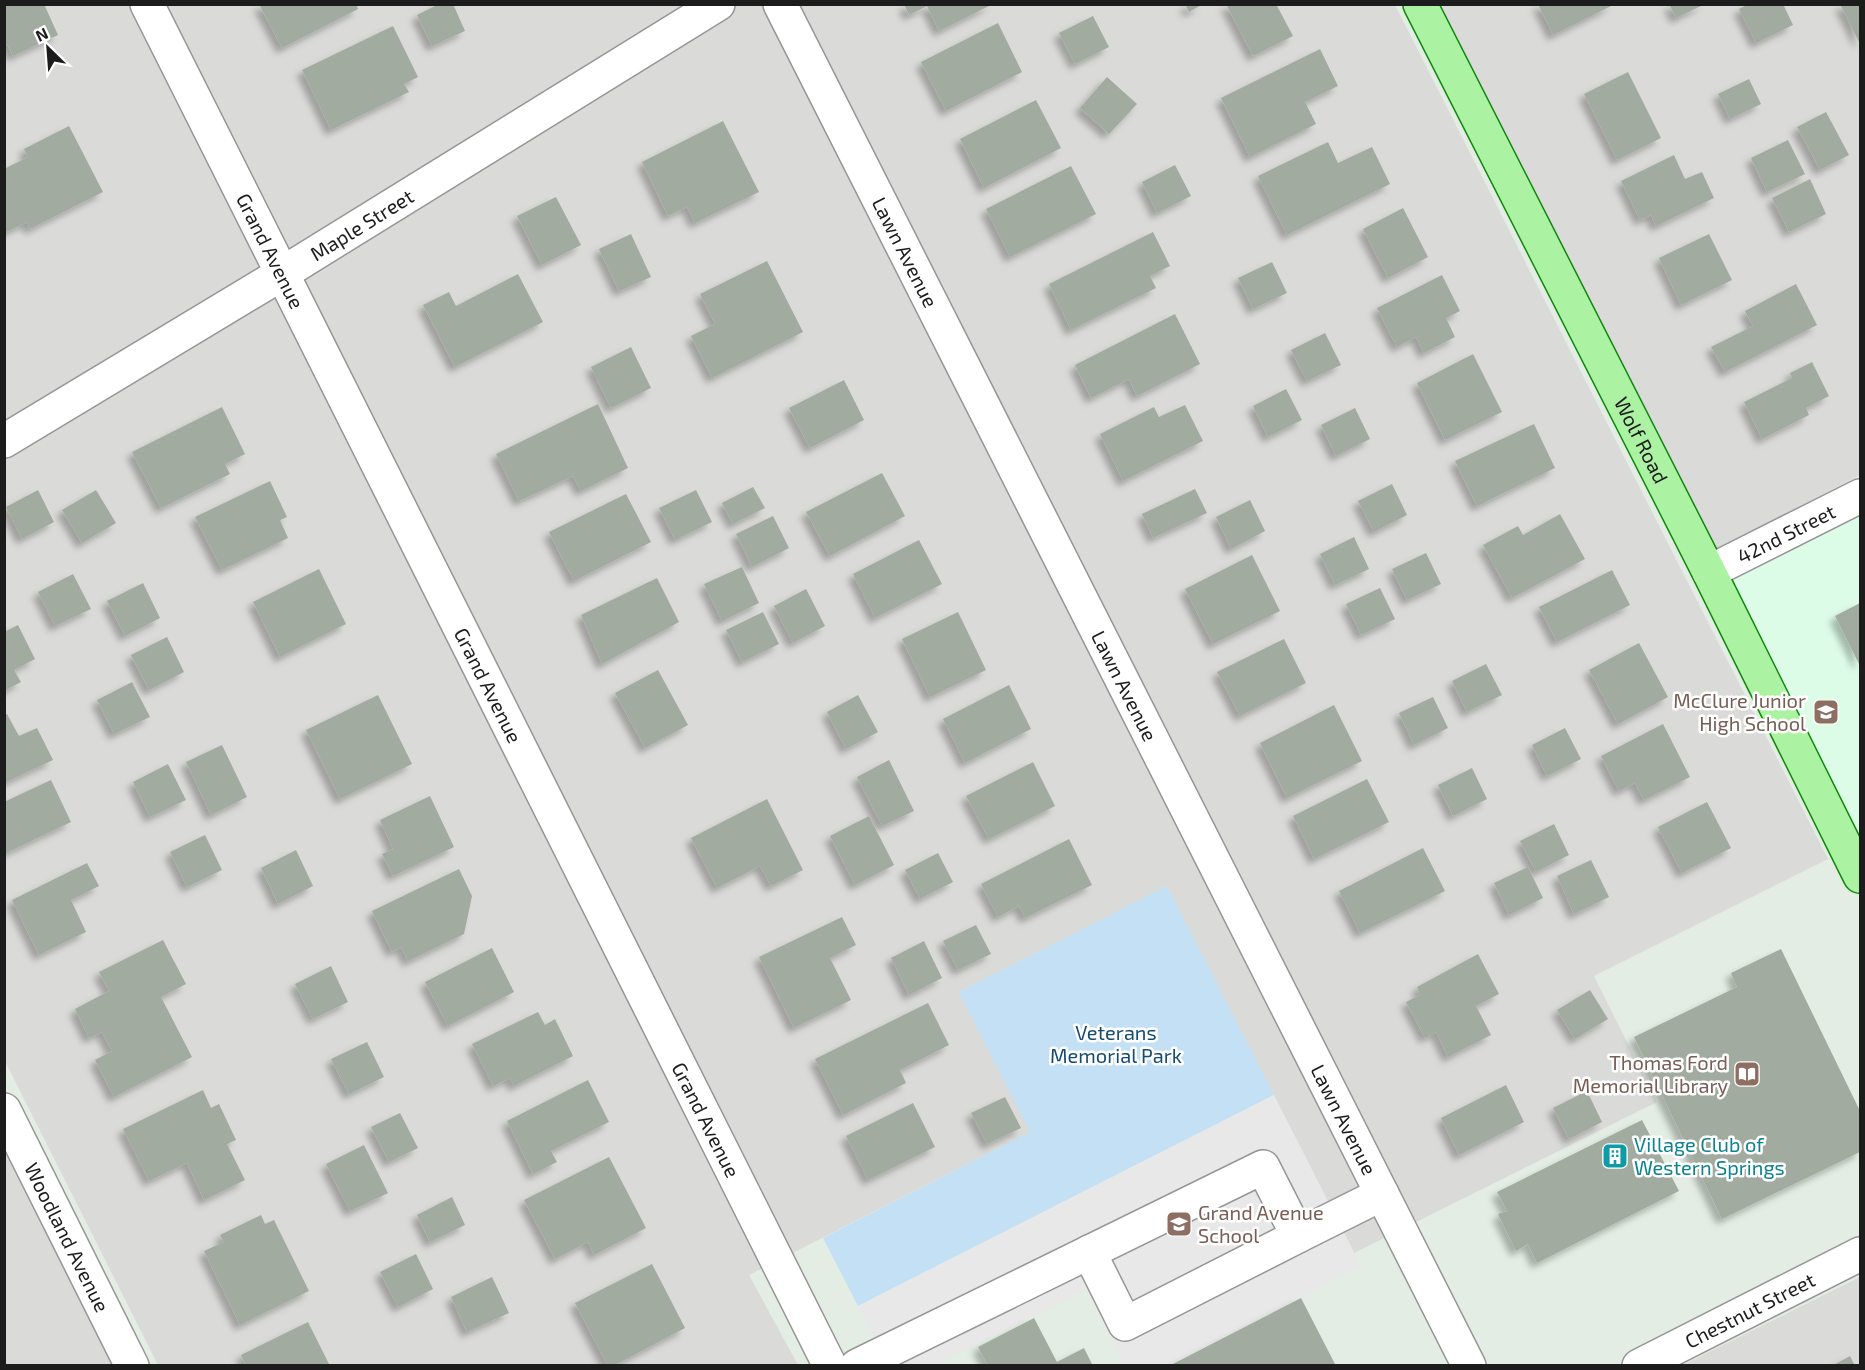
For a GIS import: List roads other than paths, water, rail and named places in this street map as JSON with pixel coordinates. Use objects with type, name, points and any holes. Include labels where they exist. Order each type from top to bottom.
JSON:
[{"type":"main road","name":"Wolf Road","points":[[1420,4],[1860,876]]},
{"type":"street","name":"Grand Avenue","points":[[147,4],[830,1365]]},
{"type":"street","name":"Maple Street","points":[[4,441],[283,273],[718,4]]},
{"type":"street","name":"Lawn Avenue","points":[[780,4],[1469,1365]]},
{"type":"street","name":"42nd Street","points":[[1709,573],[1860,496]]},
{"type":"street","name":"Woodland Avenue","points":[[4,1110],[132,1365]]},
{"type":"street","points":[[857,1365],[1263,1167],[1298,1236]]},
{"type":"street","points":[[1089,1252],[1125,1324],[1382,1194]]},
{"type":"street","name":"Chestnut Street","points":[[1639,1365],[1860,1254]]},
{"type":"place","name":"McClure Junior High School","points":[[1826,712]]},
{"type":"place","name":"Thomas Ford Memorial Library","points":[[1747,1074]]},
{"type":"place","name":"Village Club of Western Springs","points":[[1615,1156]]},
{"type":"place","name":"Grand Avenue School","points":[[1179,1224]]},
{"type":"park label","name":"Veterans Memorial Park","points":[[1116,1044]]}]
